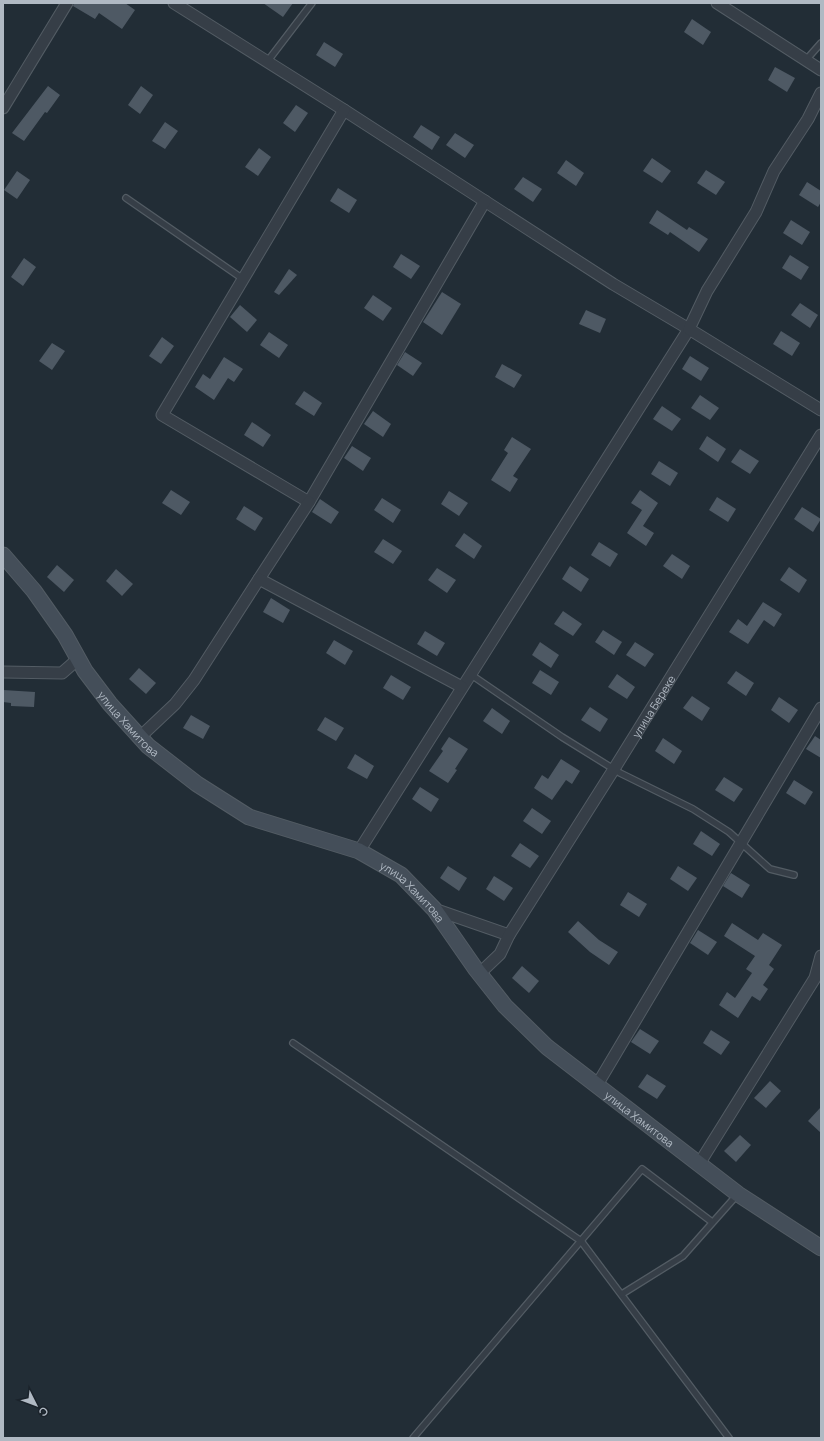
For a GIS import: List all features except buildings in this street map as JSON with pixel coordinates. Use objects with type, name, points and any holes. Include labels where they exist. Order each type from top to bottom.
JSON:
[{"type":"street","points":[[3,108],[67,3]]},
{"type":"street","points":[[174,3],[344,110],[613,284],[821,410]]},
{"type":"street","points":[[717,3],[821,70]]},
{"type":"street","points":[[359,851],[689,329],[707,291],[756,212],[774,170],[808,119],[821,93]]},
{"type":"street","points":[[309,502],[162,415],[344,110]]},
{"type":"street","points":[[140,737],[175,704],[194,680],[309,502],[485,201]]},
{"type":"street","name":"улица Береке","points":[[480,974],[500,954],[509,935],[614,769],[821,435]]},
{"type":"street","name":"улица Хамитова","points":[[3,555],[34,590],[65,636],[78,659],[110,704],[148,746],[197,784],[249,817],[359,851],[401,875],[434,909],[480,974],[505,1006],[547,1047],[738,1194],[821,1248]]},
{"type":"street","points":[[259,579],[462,687]]},
{"type":"street","points":[[3,672],[62,672],[78,659]]},
{"type":"street","points":[[597,1086],[821,708]]},
{"type":"street","points":[[434,909],[509,935]]},
{"type":"street","points":[[699,1164],[816,978],[821,956]]},
{"type":"lane","points":[[268,62],[312,3]]},
{"type":"lane","points":[[806,60],[821,43]]},
{"type":"lane","points":[[126,198],[243,279]]},
{"type":"lane","points":[[470,674],[614,769],[692,809],[729,832],[770,869],[794,875]]},
{"type":"lane","points":[[293,1043],[581,1241],[729,1438]]},
{"type":"lane","points":[[413,1438],[642,1169],[712,1222]]},
{"type":"lane","points":[[622,1294],[683,1256],[738,1194]]}]
